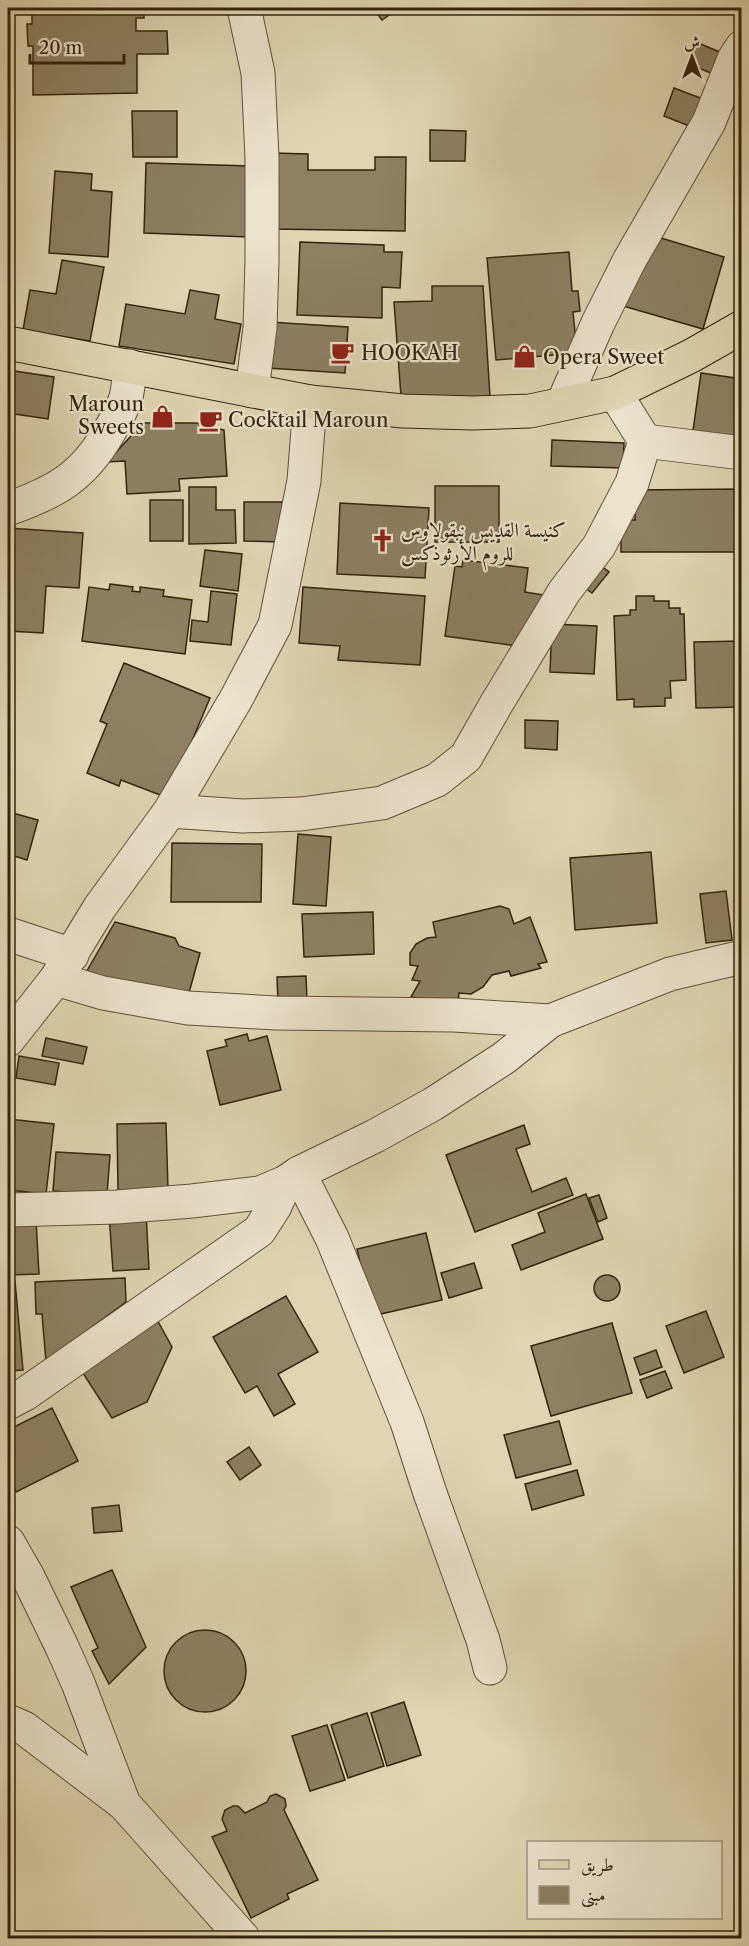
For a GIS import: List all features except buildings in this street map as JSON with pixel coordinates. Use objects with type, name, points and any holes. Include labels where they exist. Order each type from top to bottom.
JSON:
[{"type":"main road","points":[[8,343],[310,402],[403,411],[473,413],[530,411],[615,393],[691,356],[741,327]]},
{"type":"street","points":[[244,8],[258,73],[262,158],[260,328],[252,391]]},
{"type":"street","points":[[563,403],[598,323],[629,261],[709,122],[741,47]]},
{"type":"street","points":[[8,509],[60,486],[84,468],[101,446],[121,411],[129,392],[129,366]]},
{"type":"street","points":[[170,811],[243,816],[300,814],[382,803],[437,780],[466,757],[564,592],[599,546],[632,483],[645,441],[615,393]]},
{"type":"street","points":[[8,1040],[64,967],[100,908],[170,811],[236,699],[275,625],[304,481],[310,402]]},
{"type":"street","points":[[645,441],[741,453]]},
{"type":"street","points":[[8,934],[103,993],[188,1008],[276,1013],[454,1015],[550,1021]]},
{"type":"street","points":[[8,1210],[117,1207],[260,1193],[434,1104],[504,1059],[550,1021],[662,976],[741,957]]},
{"type":"street","points":[[8,1403],[25,1394],[259,1231],[292,1178]]},
{"type":"street","points":[[292,1178],[332,1239],[408,1422],[429,1493],[483,1640],[490,1668]]},
{"type":"street","points":[[8,1542],[28,1577],[74,1674],[124,1804]]},
{"type":"street","points":[[8,1720],[24,1728],[124,1804],[243,1938]]},
{"type":"place","name":"HOOKAH","points":[[343,353]]},
{"type":"place","name":"Opera Sweet","points":[[525,357]]},
{"type":"place","name":"Maroun Sweets","points":[[162,416]]},
{"type":"place","name":"Cocktail Maroun","points":[[210,420]]},
{"type":"place","name":"كنيسة القديس نيقولاوس للروم الأرثوذكس","points":[[383,541]]}]
